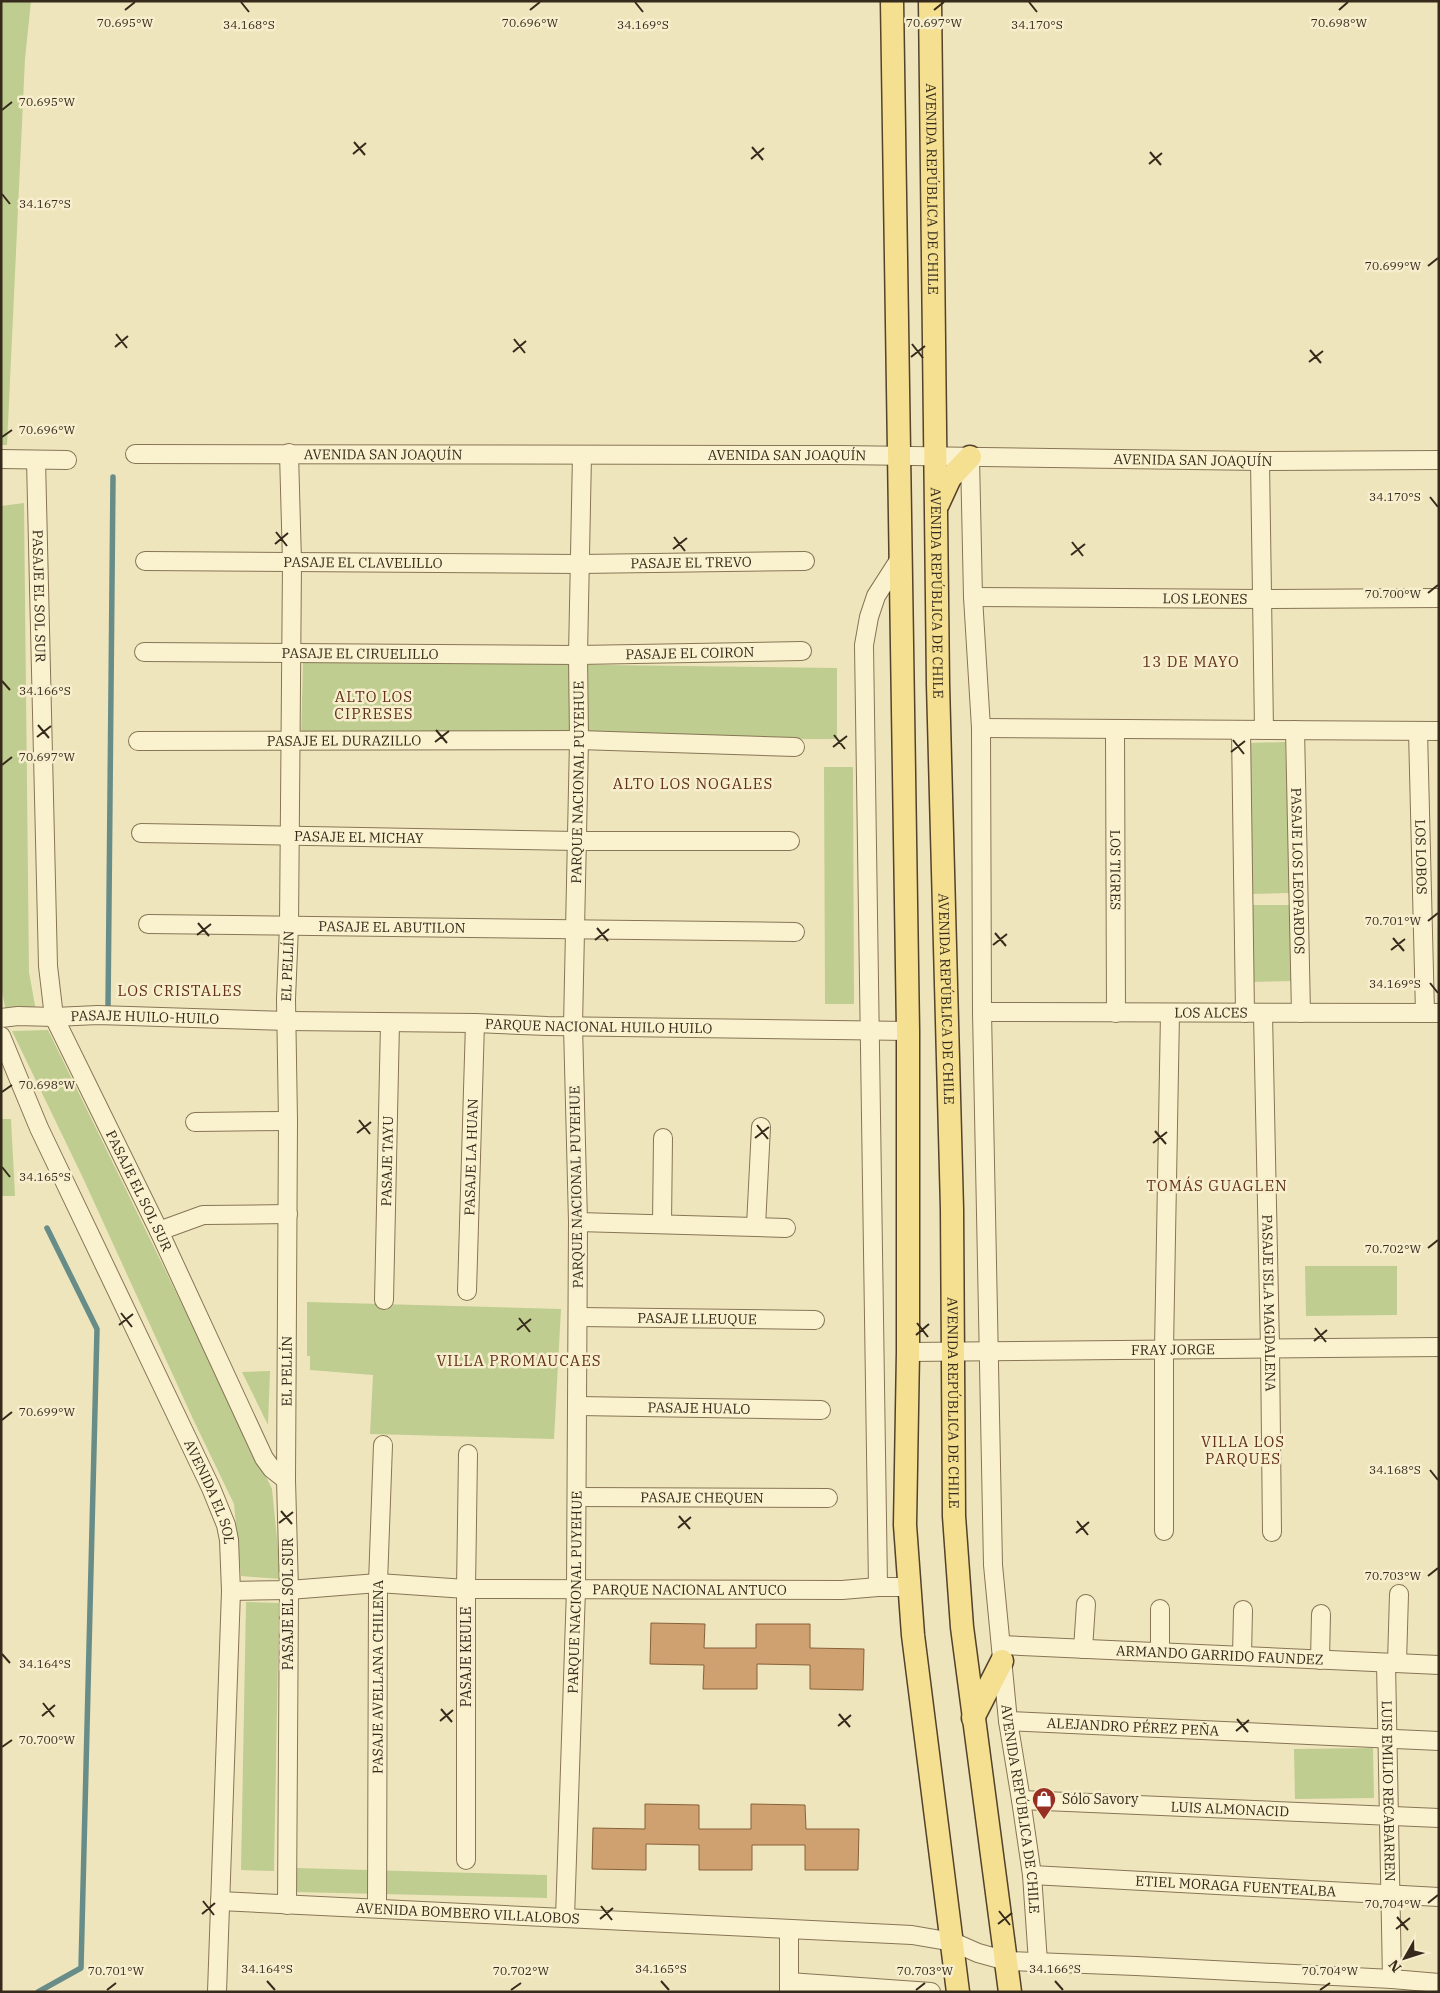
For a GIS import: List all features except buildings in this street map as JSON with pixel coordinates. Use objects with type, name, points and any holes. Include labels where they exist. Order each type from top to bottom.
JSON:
[{"type":"main road","points":[[892,1],[908,1030],[908,1352],[905,1525],[913,1635],[958,1992]]},
{"type":"main road","name":"AVENIDA REPÚBLICA DE CHILE","points":[[930,1],[938,684],[952,1209],[954,1516],[962,1627],[1010,1992]]},
{"type":"main road","points":[[936,514],[939,502],[950,478],[970,457]]},
{"type":"main road","points":[[973,1718],[1002,1653]]},
{"type":"street","name":"EL PELLÍN","points":[[286,1480],[288,1021],[286,999],[290,926],[292,562],[289,453]]},
{"type":"street","name":"AVENIDA SAN JOAQUÍN","points":[[135,454],[899,456],[1260,461],[1439,460]]},
{"type":"street","name":"PARQUE NACIONAL PUYEHUE","points":[[564,1918],[576,1589],[579,1317],[572,1026],[580,740],[578,655],[582,455]]},
{"type":"street","name":"AVENIDA REPÚBLICA DE CHILE","points":[[970,457],[973,597],[981,728],[982,1012],[993,1565],[1008,1721],[1032,1875],[1038,1962]]},
{"type":"street","points":[[1,460],[67,460]]},
{"type":"street","name":"PASAJE EL SOL SUR","points":[[36,460],[48,966],[54,1017],[159,1231],[264,1458],[272,1469],[286,1480],[289,1590],[287,1904]]},
{"type":"street","points":[[1260,461],[1264,730]]},
{"type":"street","points":[[878,1587],[864,644],[869,617],[876,596],[901,557]]},
{"type":"street","name":"PASAJE EL CLAVELILLO","points":[[145,561],[579,564]]},
{"type":"street","name":"PASAJE EL TREVO","points":[[579,564],[804,561]]},
{"type":"street","name":"LOS LEONES","points":[[973,597],[1439,598]]},
{"type":"street","name":"PASAJE EL COIRON","points":[[578,655],[802,651]]},
{"type":"street","name":"PASAJE EL CIRUELILLO","points":[[144,652],[578,655]]},
{"type":"street","points":[[981,728],[1439,730]]},
{"type":"street","name":"LOS TIGRES","points":[[1115,729],[1116,1013]]},
{"type":"street","name":"PASAJE ISLA MAGDALENA","points":[[1240,730],[1270,1348],[1272,1532]]},
{"type":"street","name":"PASAJE LOS LEOPARDOS","points":[[1295,730],[1301,1013]]},
{"type":"street","name":"LOS LOBOS","points":[[1418,730],[1432,1013]]},
{"type":"street","name":"PASAJE EL DURAZILLO","points":[[138,741],[580,740],[795,747]]},
{"type":"street","name":"PASAJE EL MICHAY","points":[[141,833],[576,841],[790,840]]},
{"type":"street","name":"PASAJE EL ABUTILON","points":[[148,924],[795,932]]},
{"type":"street","name":"LOS ALCES","points":[[982,1012],[1432,1013]]},
{"type":"street","points":[[1164,1531],[1164,1349],[1170,1012]]},
{"type":"street","name":"PASAJE HUILO-HUILO","points":[[1,1018],[98,1015],[288,1021]]},
{"type":"street","name":"PARQUE NACIONAL HUILO HUILO","points":[[288,1021],[908,1030]]},
{"type":"street","name":"PASAJE TAYU","points":[[384,1300],[390,1023]]},
{"type":"street","name":"PASAJE LA HUAN","points":[[467,1291],[474,1023]]},
{"type":"street","name":"AVENIDA EL SOL","points":[[1,1036],[39,1128],[220,1507],[229,1540],[231,1591],[217,1992]]},
{"type":"street","points":[[195,1122],[288,1121]]},
{"type":"street","points":[[756,1226],[761,1127]]},
{"type":"street","points":[[662,1138],[662,1224]]},
{"type":"street","points":[[159,1231],[203,1215],[288,1214]]},
{"type":"street","points":[[578,1222],[786,1228]]},
{"type":"street","name":"PASAJE LLEUQUE","points":[[579,1317],[815,1320]]},
{"type":"street","name":"FRAY JORGE","points":[[908,1352],[1439,1348]]},
{"type":"street","name":"PASAJE HUALO","points":[[578,1406],[821,1410]]},
{"type":"street","name":"PASAJE AVELLANA CHILENA","points":[[377,1908],[378,1583],[383,1445]]},
{"type":"street","name":"PASAJE KEULE","points":[[466,1860],[468,1454]]},
{"type":"street","name":"PASAJE CHEQUEN","points":[[577,1497],[828,1498]]},
{"type":"street","name":"PARQUE NACIONAL ANTUCO","points":[[231,1591],[289,1590],[378,1583],[466,1589],[842,1590],[909,1587]]},
{"type":"street","name":"LUIS EMILIO RECABARREN","points":[[1392,1979],[1388,1740],[1392,1663],[1399,1594]]},
{"type":"street","points":[[1083,1648],[1086,1604]]},
{"type":"street","points":[[1160,1609],[1160,1652]]},
{"type":"street","points":[[1242,1656],[1243,1610]]},
{"type":"street","points":[[1320,1660],[1321,1614]]},
{"type":"street","name":"ARMANDO GARRIDO FAUNDEZ","points":[[1002,1653],[1083,1648],[1439,1666]]},
{"type":"street","name":"ALEJANDRO PÉREZ PEÑA","points":[[1008,1721],[1439,1741]]},
{"type":"street","name":"LUIS ALMONACID","points":[[1021,1800],[1439,1818]]},
{"type":"street","name":"ETIEL MORAGA FUENTEALBA","points":[[1032,1875],[1439,1897]]},
{"type":"street","name":"AVENIDA BOMBERO VILLALOBOS","points":[[220,1901],[912,1936],[952,1942],[1007,1961],[1392,1979],[1439,1983]]},
{"type":"street","points":[[789,1930],[789,1987],[931,1992]]},
{"type":"green space","points":[[1,1],[31,1],[25,59],[7,445],[1,445]]},
{"type":"green space","points":[[24,503],[29,972],[36,1011],[6,1012],[1,986],[1,506]]},
{"type":"green space","points":[[303,661],[837,668],[837,739],[301,741]]},
{"type":"green space","points":[[1285,742],[1291,893],[1251,894],[1245,743]]},
{"type":"green space","points":[[824,767],[853,767],[854,1004],[825,1004]]},
{"type":"green space","points":[[1250,905],[1293,905],[1294,981],[1251,982]]},
{"type":"green space","points":[[48,1030],[272,1489],[281,1579],[241,1576],[234,1504],[83,1178],[12,1031]]},
{"type":"green space","points":[[1,1119],[11,1119],[15,1196],[1,1196]]},
{"type":"green space","points":[[1305,1266],[1397,1266],[1397,1315],[1306,1316]]},
{"type":"green space","points":[[307,1302],[561,1309],[554,1439],[370,1434],[373,1375],[310,1370],[310,1356],[307,1356]]},
{"type":"green space","points":[[270,1371],[268,1425],[242,1372]]},
{"type":"green space","points":[[246,1602],[279,1603],[274,1871],[241,1870]]},
{"type":"green space","points":[[1373,1748],[1374,1798],[1295,1799],[1294,1749]]},
{"type":"green space","points":[[297,1868],[547,1875],[547,1898],[296,1892]]},
{"type":"waterway","points":[[108,1010],[113,477]]},
{"type":"waterway","points":[[38,1992],[81,1968],[97,1329],[47,1228]]},
{"type":"place","name":"Sólo Savory","points":[[1044,1820]]},
{"type":"district","name":"13 DE MAYO","points":[[1191,662]]},
{"type":"district","name":"ALTO LOS CIPRESES","points":[[374,706]]},
{"type":"district","name":"ALTO LOS NOGALES","points":[[693,784]]},
{"type":"district","name":"LOS CRISTALES","points":[[180,991]]},
{"type":"district","name":"TOMÁS GUAGLEN","points":[[1217,1186]]},
{"type":"district","name":"VILLA PROMAUCAES","points":[[519,1361]]},
{"type":"district","name":"VILLA LOS PARQUES","points":[[1243,1450]]}]
